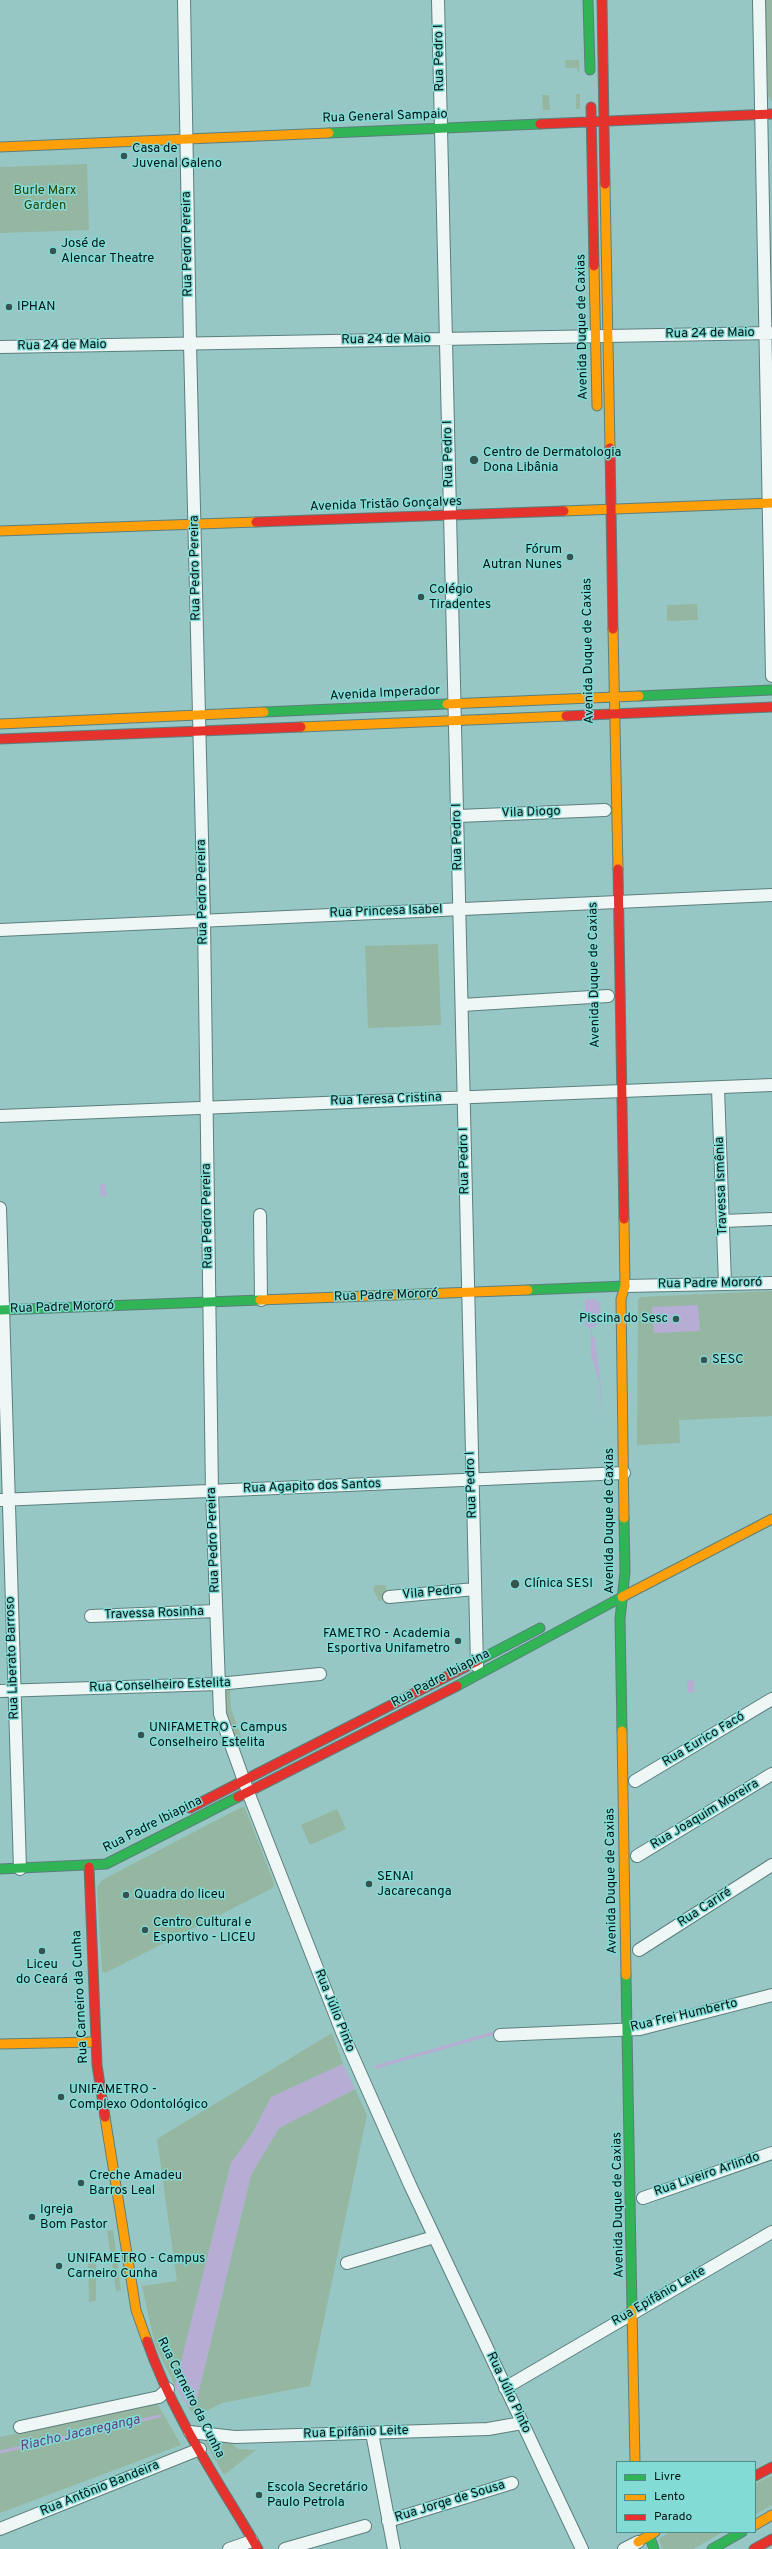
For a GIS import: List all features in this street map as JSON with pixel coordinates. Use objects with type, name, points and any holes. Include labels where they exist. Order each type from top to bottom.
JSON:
[{"type":"main road","points":[[588,0],[590,80]]},
{"type":"main road","name":"Avenida Duque de Caxias","points":[[602,0],[615,713],[610,903],[623,1091],[620,1299],[627,1595],[620,1620],[629,1882],[637,2029],[640,2304],[635,2461]]},
{"type":"main road","name":"Avenida Duque de Caxias","points":[[591,94],[597,416]]},
{"type":"main road","name":"Rua General Sampaio","points":[[0,147],[767,114]]},
{"type":"main road","name":"Avenida Tristão Gonçalves","points":[[0,532],[450,515],[599,505],[612,508],[770,503]]},
{"type":"main road","points":[[599,505],[600,520]]},
{"type":"main road","name":"Avenida Imperador","points":[[0,724],[455,704],[604,694],[614,698],[772,690]]},
{"type":"main road","name":"Avenida Duque de Caxias","points":[[604,694],[604,718]]},
{"type":"main road","points":[[0,739],[455,720],[604,718],[615,713],[772,707]]},
{"type":"main road","name":"Avenida Duque de Caxias","points":[[614,1275],[620,1287]]},
{"type":"main road","name":"Rua Padre Mororó","points":[[1,1310],[620,1287]]},
{"type":"main road","name":"Rua Padre Ibiapina","points":[[89,1867],[106,1864],[478,1675],[772,1519]]},
{"type":"main road","points":[[613,1589],[627,1581]]},
{"type":"main road","name":"Avenida Duque de Caxias","points":[[627,1595],[631,1608]]},
{"type":"main road","name":"Rua Padre Ibiapina","points":[[180,1813],[546,1625]]},
{"type":"main road","points":[[635,1766],[635,1785]]},
{"type":"main road","name":"Avenida Duque de Caxias","points":[[637,1841],[638,1868]]},
{"type":"main road","name":"Rua Padre Ibiapina","points":[[89,1867],[101,1854]]},
{"type":"main road","points":[[0,1869],[89,1867]]},
{"type":"main road","name":"Rua Carneiro da Cunha","points":[[89,1867],[95,2042],[136,2310],[149,2351],[168,2389],[190,2432],[255,2545]]},
{"type":"main road","name":"Avenida Duque de Caxias","points":[[638,1935],[639,1954]]},
{"type":"main road","points":[[0,2044],[95,2042]]},
{"type":"main road","name":"Avenida Duque de Caxias","points":[[640,2304],[644,2321]]},
{"type":"main road","points":[[756,2475],[772,2467]]},
{"type":"main road","points":[[756,2524],[772,2515]]},
{"type":"main road","points":[[638,2541],[650,2533],[654,2549]]},
{"type":"main road","points":[[712,2549],[740,2533]]},
{"type":"main road","points":[[754,2549],[772,2539]]},
{"type":"street","name":"Rua Pedro Pereira","points":[[184,0],[190,344],[204,921],[212,1492],[218,1684],[220,1714],[244,1780]]},
{"type":"street","name":"Rua Pedro I","points":[[438,0],[458,816],[467,1293],[478,1675]]},
{"type":"street","points":[[759,0],[767,114],[772,676]]},
{"type":"street","name":"Rua 24 de Maio","points":[[0,347],[769,333]]},
{"type":"street","name":"Vila Diogo","points":[[458,816],[605,810]]},
{"type":"street","name":"Rua Princesa Isabel","points":[[0,930],[385,911],[610,903],[772,895]]},
{"type":"street","points":[[462,1004],[608,996]]},
{"type":"street","name":"Rua Teresa Cristina","points":[[0,1116],[772,1085]]},
{"type":"street","name":"Travessa Ismênia","points":[[718,1088],[725,1284]]},
{"type":"street","name":"Rua Liberato Barroso","points":[[0,1208],[4,1500],[14,1691],[20,1869]]},
{"type":"street","points":[[260,1215],[261,1300]]},
{"type":"street","points":[[723,1222],[772,1219]]},
{"type":"street","name":"Rua Padre Mororó","points":[[620,1287],[772,1283]]},
{"type":"street","name":"Rua Agapito dos Santos","points":[[4,1500],[472,1481],[624,1473]]},
{"type":"street","name":"Vila Pedro","points":[[389,1597],[475,1590]]},
{"type":"street","name":"Travessa Rosinha","points":[[91,1616],[216,1611]]},
{"type":"street","name":"Rua Conselheiro Estelita","points":[[0,1691],[218,1684],[320,1674]]},
{"type":"street","name":"Rua Eurico Facó","points":[[635,1785],[772,1698]]},
{"type":"street","name":"Rua Joaquim Moreira","points":[[637,1856],[772,1774]]},
{"type":"street","name":"Rua Júlio Pinto","points":[[244,1780],[342,2032],[431,2238],[582,2549]]},
{"type":"street","name":"Rua Cariré","points":[[639,1954],[772,1865]]},
{"type":"street","name":"Rua Frei Humberto","points":[[500,2035],[637,2029],[772,1995]]},
{"type":"street","name":"Rua Liveiro Arlindo","points":[[643,2198],[772,2153]]},
{"type":"street","name":"Rua Epifânio Leite","points":[[505,2388],[640,2304],[772,2232]]},
{"type":"street","points":[[347,2263],[431,2238]]},
{"type":"street","points":[[20,2427],[159,2397],[168,2389]]},
{"type":"street","name":"Rua Epifânio Leite","points":[[190,2432],[235,2437],[488,2429],[522,2423]]},
{"type":"street","points":[[372,2433],[394,2549]]},
{"type":"street","name":"Rua Antônio Bandeira","points":[[0,2529],[200,2449]]},
{"type":"street","name":"Rua Jorge de Sousa","points":[[388,2520],[512,2483]]},
{"type":"street","points":[[285,2549],[365,2526]]},
{"type":"street","points":[[624,2549],[638,2541]]},
{"type":"street","points":[[229,2549],[255,2545]]},
{"type":"green space","points":[[765,0],[772,0],[772,102],[768,96]]},
{"type":"green space","points":[[565,60],[579,60],[579,75],[577,68],[566,68]]},
{"type":"green space","points":[[576,94],[580,94],[580,109],[576,109]]},
{"type":"green space","points":[[542,95],[549,95],[550,110],[543,110]]},
{"type":"green space","name":"Burle Marx Garden","points":[[87,164],[89,230],[0,233],[0,167]]},
{"type":"green space","points":[[697,604],[698,620],[667,621],[667,605]]},
{"type":"green space","points":[[438,944],[441,1025],[368,1028],[365,946]]},
{"type":"green space","name":"SESC","points":[[772,1291],[772,1416],[679,1420],[680,1443],[637,1445],[638,1300],[640,1297]]},
{"type":"green space","points":[[375,1585],[386,1585],[386,1599],[379,1601],[373,1589]]},
{"type":"green space","points":[[225,1686],[230,1686],[231,1709],[244,1744],[238,1746],[227,1715]]},
{"type":"green space","name":"Centro Cultural e Esportivo - LICEU","points":[[242,1807],[245,1808],[274,1883],[273,1888],[105,1973],[102,1971],[97,1887],[102,1880]]},
{"type":"green space","points":[[337,1809],[346,1829],[310,1845],[301,1825]]},
{"type":"green space","points":[[332,2033],[343,2064],[271,2097],[253,2132],[231,2163],[175,2386],[155,2345],[142,2286],[177,2281],[157,2139]]},
{"type":"green space","points":[[355,2089],[367,2115],[310,2386],[222,2403],[195,2417],[188,2407],[196,2403],[251,2175],[279,2128]]},
{"type":"green space","points":[[113,2230],[121,2290],[116,2291],[107,2231]]},
{"type":"green space","points":[[88,2252],[96,2256],[96,2301],[89,2302]]},
{"type":"green space","points":[[157,2403],[181,2445],[0,2513],[0,2437]]},
{"type":"green space","points":[[204,2440],[231,2443],[238,2449],[256,2450],[224,2475]]},
{"type":"green space","points":[[772,2475],[772,2505],[756,2514],[756,2483]]},
{"type":"green space","points":[[668,2533],[721,2533],[693,2549],[662,2549],[659,2539]]},
{"type":"shaded area","points":[[100,1184],[105,1184],[106,1197],[100,1195]]},
{"type":"shaded area","points":[[595,1299],[600,1303],[601,1321],[592,1328],[592,1335],[595,1339],[601,1385],[602,1430],[600,1386],[591,1354],[591,1329],[585,1325],[585,1300]]},
{"type":"shaded area","name":"Piscina do Sesc","points":[[698,1305],[700,1331],[654,1333],[652,1307]]},
{"type":"shaded area","points":[[694,1680],[694,1692],[688,1693],[687,1681]]},
{"type":"shaded area","points":[[343,2064],[355,2089],[279,2128],[251,2175],[196,2403],[188,2407],[175,2386],[231,2163],[253,2132],[271,2097]]},
{"type":"waterway","name":"Riacho Jacareganga","points":[[376,2067],[494,2033]]},
{"type":"waterway","name":"Riacho Jacareganga","points":[[0,2452],[160,2416]]},
{"type":"traffic: fast","points":[[588,0],[590,70]]},
{"type":"traffic: fast","points":[[329,133],[540,124]]},
{"type":"traffic: fast","points":[[639,696],[772,690]]},
{"type":"traffic: fast","points":[[264,712],[447,704]]},
{"type":"traffic: fast","points":[[528,1290],[625,1286]]},
{"type":"traffic: fast","points":[[0,1310],[260,1300]]},
{"type":"traffic: fast","points":[[622,1731],[620,1619],[625,1572],[624,1518]]},
{"type":"traffic: fast","points":[[457,1686],[622,1597]]},
{"type":"traffic: fast","points":[[477,1661],[540,1628]]},
{"type":"traffic: fast","points":[[0,1869],[106,1864],[238,1797]]},
{"type":"traffic: fast","points":[[626,1975],[632,2310]]},
{"type":"traffic: fast","points":[[648,2533],[654,2549]]},
{"type":"traffic: fast","points":[[712,2549],[740,2533]]},
{"type":"traffic: slow","points":[[0,147],[329,133]]},
{"type":"traffic: slow","points":[[605,184],[610,448]]},
{"type":"traffic: slow","points":[[594,266],[597,406]]},
{"type":"traffic: slow","points":[[564,511],[772,503]]},
{"type":"traffic: slow","points":[[0,531],[256,522]]},
{"type":"traffic: slow","points":[[613,629],[618,869]]},
{"type":"traffic: slow","points":[[447,704],[639,696]]},
{"type":"traffic: slow","points":[[0,724],[264,712]]},
{"type":"traffic: slow","points":[[301,727],[566,716]]},
{"type":"traffic: slow","points":[[624,1219],[625,1286],[621,1299],[624,1518]]},
{"type":"traffic: slow","points":[[260,1300],[528,1290]]},
{"type":"traffic: slow","points":[[622,1597],[772,1519]]},
{"type":"traffic: slow","points":[[622,1731],[626,1975]]},
{"type":"traffic: slow","points":[[0,2044],[95,2042]]},
{"type":"traffic: slow","points":[[105,2117],[136,2310],[147,2341]]},
{"type":"traffic: slow","points":[[632,2310],[635,2461]]},
{"type":"traffic: slow","points":[[756,2524],[772,2515]]},
{"type":"traffic: slow","points":[[638,2542],[653,2533]]},
{"type":"traffic: jam","points":[[602,0],[605,184]]},
{"type":"traffic: jam","points":[[591,107],[594,266]]},
{"type":"traffic: jam","points":[[540,124],[772,114]]},
{"type":"traffic: jam","points":[[610,448],[613,629]]},
{"type":"traffic: jam","points":[[256,522],[564,511]]},
{"type":"traffic: jam","points":[[566,716],[772,707]]},
{"type":"traffic: jam","points":[[0,739],[301,727]]},
{"type":"traffic: jam","points":[[618,869],[624,1219]]},
{"type":"traffic: jam","points":[[190,1808],[477,1661]]},
{"type":"traffic: jam","points":[[238,1797],[457,1686]]},
{"type":"traffic: jam","points":[[89,1867],[97,2065],[105,2117]]},
{"type":"traffic: jam","points":[[147,2341],[169,2395],[212,2473],[258,2549]]},
{"type":"traffic: jam","points":[[756,2475],[772,2467]]},
{"type":"traffic: jam","points":[[754,2549],[772,2539]]},
{"type":"place","name":"Casa de Juvenal Galeno","points":[[124,156]]},
{"type":"place","name":"José de Alencar Theatre","points":[[53,251]]},
{"type":"place","name":"IPHAN","points":[[9,307]]},
{"type":"place","name":"Centro de Dermatologia Dona Libânia","points":[[474,460]]},
{"type":"place","name":"Fórum Autran Nunes","points":[[570,557]]},
{"type":"place","name":"Colégio Tiradentes","points":[[421,597]]},
{"type":"place","name":"Piscina do Sesc","points":[[676,1319]]},
{"type":"place","name":"SESC","points":[[704,1360]]},
{"type":"place","name":"Clínica SESI","points":[[515,1584]]},
{"type":"place","name":"FAMETRO - Academia Esportiva Unifametro","points":[[458,1641]]},
{"type":"place","name":"UNIFAMETRO - Campus Conselheiro Estelita","points":[[141,1735]]},
{"type":"place","name":"SENAI Jacarecanga","points":[[369,1884]]},
{"type":"place","name":"Quadra do liceu","points":[[126,1895]]},
{"type":"place","name":"Centro Cultural e Esportivo - LICEU","points":[[145,1930]]},
{"type":"place","name":"Liceu do Ceará","points":[[42,1951]]},
{"type":"place","name":"UNIFAMETRO - Complexo Odontológico","points":[[61,2097]]},
{"type":"place","name":"Creche Amadeu Barros Leal","points":[[81,2183]]},
{"type":"place","name":"Igreja Bom Pastor","points":[[32,2217]]},
{"type":"place","name":"UNIFAMETRO - Campus Carneiro Cunha","points":[[59,2266]]},
{"type":"place","name":"Escola Secretário Paulo Petrola","points":[[259,2495]]}]
